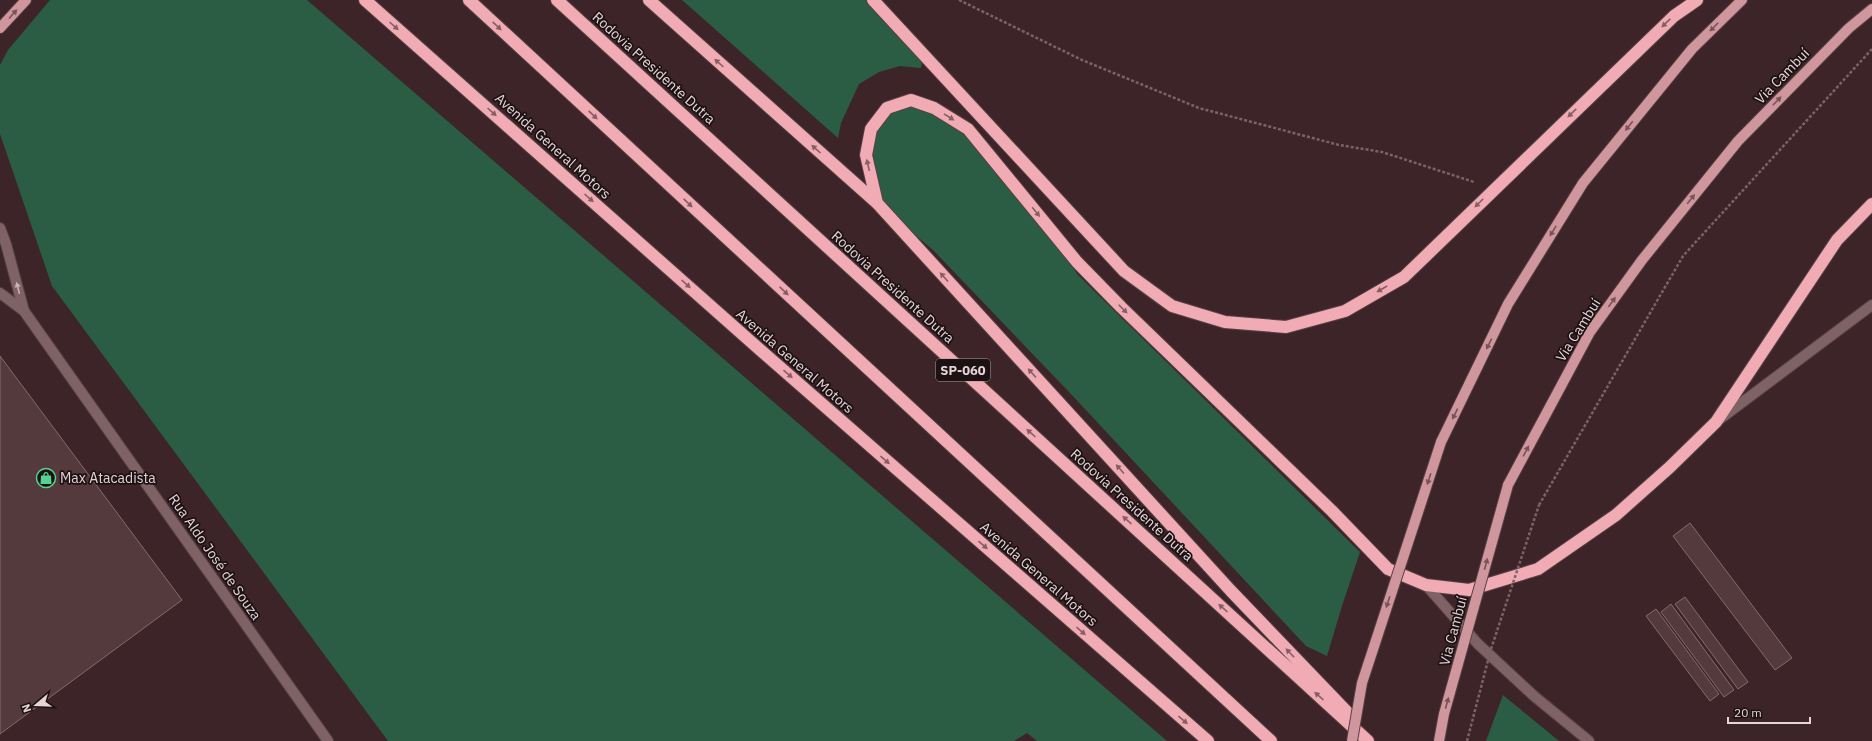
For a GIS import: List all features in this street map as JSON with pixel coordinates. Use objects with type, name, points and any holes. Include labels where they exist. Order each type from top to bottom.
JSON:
[{"type":"highway","name":"Avenida General Motors","points":[[365,0],[764,353],[1208,741]]},
{"type":"highway","points":[[469,0],[1271,741]]},
{"type":"highway","name":"Rodovia Presidente Dutra","points":[[557,0],[1368,741]]},
{"type":"highway","points":[[649,0],[877,203],[1231,591],[1376,741]]},
{"type":"highway","points":[[873,0],[1124,271],[1172,306],[1225,322],[1286,327],[1345,311],[1404,277],[1494,188],[1674,16],[1697,0]]},
{"type":"highway","points":[[877,203],[866,155],[871,129],[886,108],[911,100],[934,108],[968,129],[1077,262],[1120,307],[1332,511],[1388,569],[1426,584],[1469,590],[1538,569],[1616,515],[1670,467],[1716,422],[1837,240],[1872,204]]},
{"type":"main road","points":[[0,28],[26,0]]},
{"type":"main road","points":[[1352,741],[1362,683],[1441,442],[1508,304],[1582,183],[1692,49],[1742,0]]},
{"type":"main road","name":"Via Cambuí","points":[[1438,741],[1444,714],[1508,485],[1590,332],[1642,260],[1738,141],[1849,28],[1872,9]]},
{"type":"street","name":"Rua Aldo José de Souza","points":[[0,228],[6,244],[24,311]]},
{"type":"street","name":"Rua Aldo José de Souza","points":[[0,293],[24,311],[328,741]]},
{"type":"street","points":[[1716,422],[1872,305]]},
{"type":"street","points":[[1426,584],[1478,644],[1534,696],[1589,741]]},
{"type":"path","points":[[959,0],[1082,60],[1199,108],[1339,145],[1382,152],[1494,188]]},
{"type":"path","points":[[1467,741],[1491,649],[1540,505],[1683,256],[1872,49]]},
{"type":"green space","points":[[50,0],[307,0],[1167,741],[1037,741],[1027,733],[1014,741],[388,741],[52,286],[0,134],[0,65],[8,50]]},
{"type":"green space","points":[[682,0],[868,0],[922,61],[921,68],[900,66],[879,72],[859,84],[841,123],[838,138]]},
{"type":"green space","points":[[911,100],[968,129],[1016,188],[1078,275],[1360,552],[1327,656],[1306,646],[1070,393],[933,250],[877,203],[866,155],[887,108]]},
{"type":"green space","points":[[1503,695],[1559,741],[1486,741]]},
{"type":"building","name":"Max Atacadista","points":[[0,356],[182,600],[0,734]]},
{"type":"building","points":[[1690,523],[1792,658],[1775,670],[1673,536]]},
{"type":"building","points":[[1685,597],[1748,682],[1738,689],[1675,604]]},
{"type":"building","points":[[1671,604],[1734,690],[1724,697],[1661,612]]},
{"type":"building","points":[[1656,609],[1719,694],[1710,701],[1646,616]]},
{"type":"place","name":"Max Atacadista","points":[[46,478]]}]
